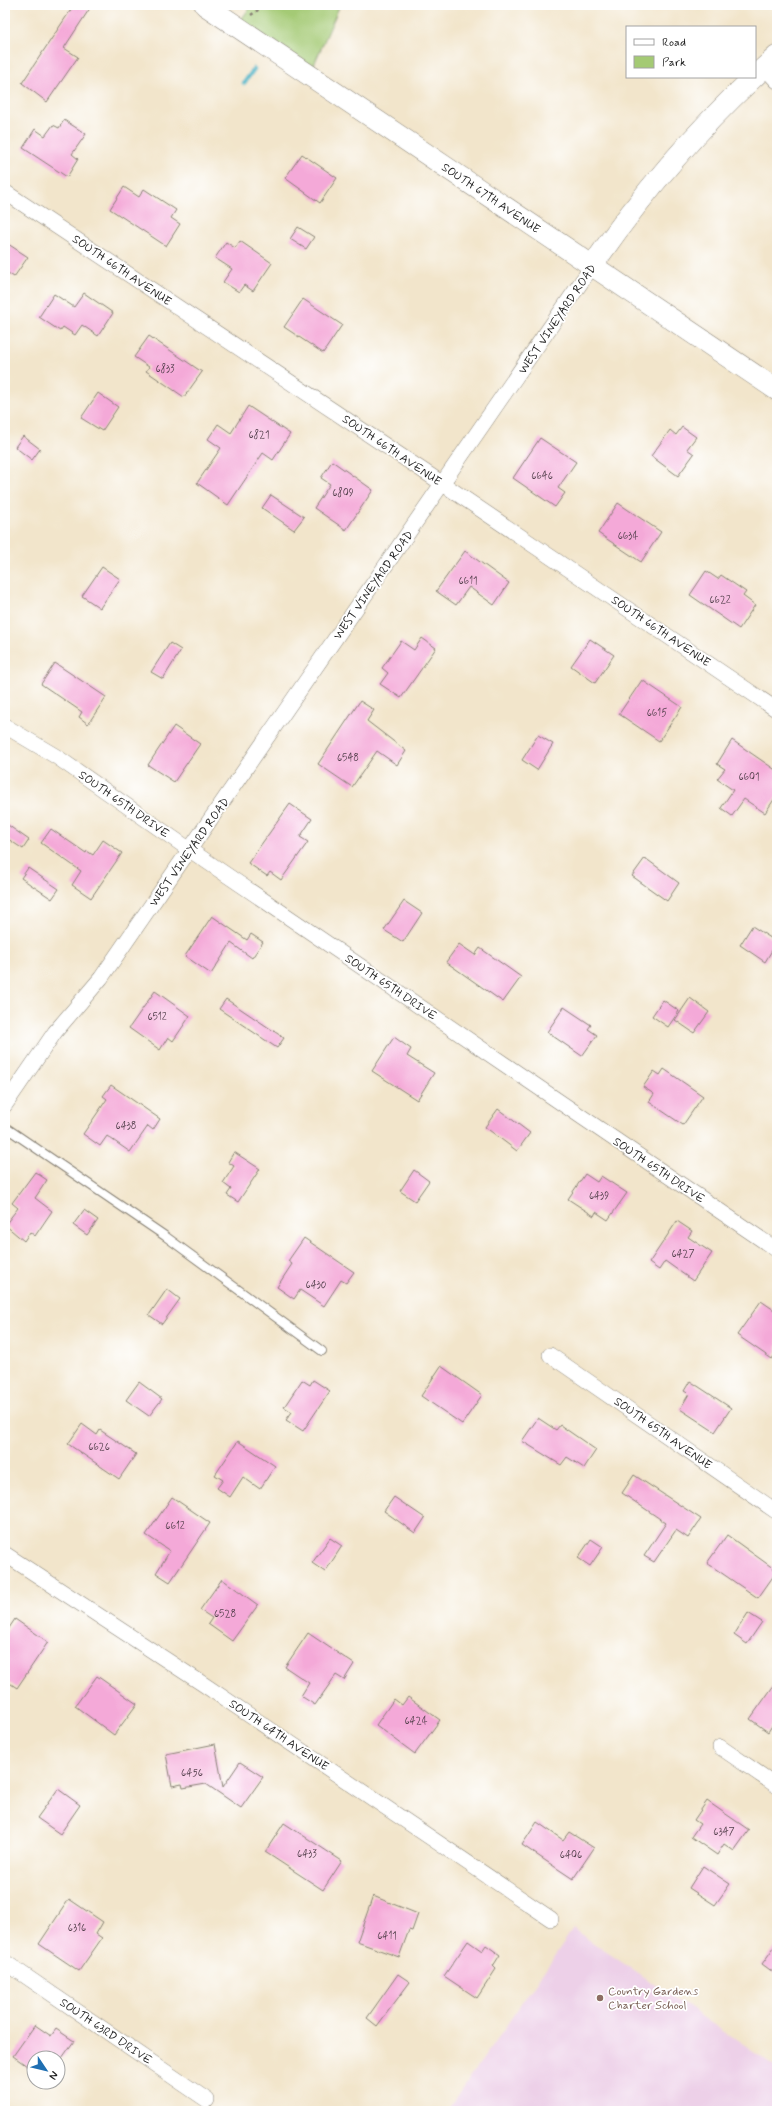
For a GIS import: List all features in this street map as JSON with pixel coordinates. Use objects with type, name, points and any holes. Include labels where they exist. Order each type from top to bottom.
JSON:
[{"type":"main road","name":"SOUTH 67TH AVENUE","points":[[205,5],[777,390]]},
{"type":"main road","name":"WEST VINEYARD ROAD","points":[[593,265],[615,232],[662,172],[727,102],[765,71]]},
{"type":"street","name":"SOUTH 66TH AVENUE","points":[[5,192],[443,484],[777,710]]},
{"type":"street","name":"WEST VINEYARD ROAD","points":[[5,1104],[55,1032],[101,978],[593,265]]},
{"type":"street","name":"SOUTH 65TH DRIVE","points":[[5,726],[57,757],[190,850],[777,1250]]},
{"type":"street","name":"SOUTH 65TH AVENUE","points":[[550,1355],[777,1512]]},
{"type":"street","name":"SOUTH 64TH AVENUE","points":[[5,1554],[203,1684],[550,1919]]},
{"type":"street","points":[[720,1747],[777,1786]]},
{"type":"street","name":"SOUTH 63RD DRIVE","points":[[5,1962],[207,2100]]},
{"type":"lane","points":[[5,1127],[164,1236],[322,1351]]},
{"type":"shaded area","name":"Country Gardens Charter School","points":[[573,1929],[777,2068],[777,2111],[447,2111]]},
{"type":"green space","points":[[252,5],[340,5],[309,76],[236,26]]},
{"type":"building","points":[[74,5],[92,5],[64,48],[78,57],[47,102],[22,83]]},
{"type":"building","points":[[64,120],[86,134],[72,154],[78,159],[67,177],[23,148],[35,129],[45,136],[53,125],[59,128]]},
{"type":"building","points":[[302,154],[337,178],[320,203],[285,178]]},
{"type":"building","points":[[124,187],[139,197],[144,189],[176,210],[171,218],[180,224],[166,246],[110,209]]},
{"type":"building","points":[[298,227],[314,237],[306,249],[290,239]]},
{"type":"building","points":[[240,241],[272,263],[253,291],[244,285],[239,292],[223,282],[232,269],[215,258],[226,242],[235,248]]},
{"type":"building","points":[[5,242],[28,257],[14,277],[5,271]]},
{"type":"building","points":[[84,293],[113,313],[98,336],[82,325],[75,335],[63,327],[60,331],[39,317],[54,294],[74,307]]},
{"type":"building","points":[[303,299],[342,325],[323,353],[284,327]]},
{"type":"building","points":[[149,336],[202,372],[184,397],[146,371],[149,367],[134,357]]},
{"type":"building","points":[[98,393],[118,407],[102,431],[81,418]]},
{"type":"building","points":[[248,406],[290,434],[273,460],[263,453],[228,505],[197,483],[221,448],[208,439],[218,424],[231,433]]},
{"type":"building","points":[[682,427],[696,437],[687,449],[694,454],[678,476],[651,456],[670,430],[676,435]]},
{"type":"building","points":[[23,436],[40,449],[32,460],[15,447]]},
{"type":"building","points":[[540,438],[576,462],[558,488],[565,493],[555,507],[513,478]]},
{"type":"building","points":[[332,461],[373,490],[346,530],[314,508],[330,484],[321,478]]},
{"type":"building","points":[[271,495],[304,517],[294,530],[262,508]]},
{"type":"building","points":[[618,503],[661,532],[641,562],[598,533]]},
{"type":"building","points":[[465,551],[509,583],[494,605],[469,587],[456,605],[436,591]]},
{"type":"building","points":[[102,567],[120,579],[100,608],[82,596]]},
{"type":"building","points":[[706,571],[718,579],[721,575],[746,592],[743,596],[755,605],[739,629],[690,595]]},
{"type":"building","points":[[422,638],[436,648],[401,698],[380,684],[388,673],[382,668],[401,641],[414,650]]},
{"type":"building","points":[[590,639],[614,655],[595,683],[571,666]]},
{"type":"building","points":[[170,643],[181,650],[163,679],[151,672]]},
{"type":"building","points":[[55,663],[106,697],[88,724],[79,717],[82,712],[41,684]]},
{"type":"building","points":[[642,680],[682,707],[659,741],[619,714]]},
{"type":"building","points":[[360,701],[374,710],[367,721],[406,751],[397,765],[377,751],[352,787],[318,764]]},
{"type":"building","points":[[174,726],[200,744],[174,782],[148,765]]},
{"type":"building","points":[[538,735],[553,744],[537,770],[522,760]]},
{"type":"building","points":[[732,740],[777,771],[777,795],[765,813],[744,799],[732,816],[721,808],[733,790],[717,779],[725,769],[717,764]]},
{"type":"building","points":[[290,804],[312,819],[300,837],[308,842],[281,880],[270,872],[267,876],[248,863]]},
{"type":"building","points":[[5,823],[29,840],[23,849],[5,837]]},
{"type":"building","points":[[51,829],[86,853],[87,851],[93,855],[103,840],[122,853],[91,898],[72,885],[81,871],[41,843]]},
{"type":"building","points":[[645,858],[679,883],[667,901],[632,876]]},
{"type":"building","points":[[28,868],[59,889],[52,899],[21,878]]},
{"type":"building","points":[[404,901],[422,913],[403,942],[384,930]]},
{"type":"building","points":[[212,916],[247,940],[251,934],[263,942],[252,958],[231,943],[211,974],[185,956]]},
{"type":"building","points":[[752,926],[777,942],[765,962],[740,945]]},
{"type":"building","points":[[459,944],[475,955],[480,948],[521,977],[503,1002],[446,962]]},
{"type":"building","points":[[155,991],[190,1016],[173,1041],[168,1037],[160,1050],[129,1028]]},
{"type":"building","points":[[690,998],[709,1012],[694,1033],[675,1020]]},
{"type":"building","points":[[226,999],[284,1038],[277,1048],[219,1009]]},
{"type":"building","points":[[663,1000],[679,1011],[668,1027],[652,1016]]},
{"type":"building","points":[[564,1007],[591,1025],[588,1029],[597,1035],[582,1056],[547,1032]]},
{"type":"building","points":[[394,1037],[411,1049],[407,1056],[434,1073],[417,1100],[372,1071]]},
{"type":"building","points":[[664,1069],[703,1096],[683,1125],[649,1102],[654,1094],[643,1087],[654,1071],[660,1075]]},
{"type":"building","points":[[111,1085],[160,1119],[153,1130],[148,1126],[130,1152],[107,1136],[100,1146],[83,1134],[107,1099],[103,1096]]},
{"type":"building","points":[[498,1109],[530,1133],[517,1151],[485,1127]]},
{"type":"building","points":[[234,1152],[260,1169],[238,1202],[227,1195],[231,1189],[223,1183],[234,1166],[228,1162]]},
{"type":"building","points":[[414,1170],[429,1181],[415,1201],[400,1191]]},
{"type":"building","points":[[35,1172],[47,1180],[35,1198],[52,1211],[35,1236],[30,1232],[24,1241],[5,1225],[18,1208],[12,1203]]},
{"type":"building","points":[[585,1174],[597,1182],[601,1176],[627,1193],[608,1220],[596,1212],[594,1216],[568,1199]]},
{"type":"building","points":[[84,1210],[98,1220],[87,1235],[73,1225]]},
{"type":"building","points":[[677,1221],[692,1231],[688,1237],[712,1253],[693,1281],[665,1261],[659,1270],[649,1263]]},
{"type":"building","points":[[304,1238],[354,1272],[346,1283],[341,1280],[324,1306],[300,1290],[294,1299],[277,1287],[292,1264],[288,1261]]},
{"type":"building","points":[[167,1289],[180,1299],[162,1324],[149,1315]]},
{"type":"building","points":[[761,1301],[777,1312],[777,1352],[772,1359],[737,1335]]},
{"type":"building","points":[[441,1366],[482,1395],[462,1424],[421,1396]]},
{"type":"building","points":[[302,1380],[310,1385],[313,1380],[330,1391],[303,1431],[286,1420],[292,1412],[284,1407]]},
{"type":"building","points":[[690,1381],[731,1408],[715,1432],[680,1409],[689,1394],[684,1391]]},
{"type":"building","points":[[139,1382],[162,1399],[149,1416],[126,1400]]},
{"type":"building","points":[[538,1418],[556,1430],[560,1425],[596,1450],[584,1468],[567,1457],[561,1465],[522,1441]]},
{"type":"building","points":[[82,1424],[97,1435],[100,1430],[136,1454],[119,1479],[68,1444]]},
{"type":"building","points":[[238,1441],[275,1466],[260,1489],[243,1477],[230,1497],[217,1488],[223,1480],[215,1475]]},
{"type":"building","points":[[634,1475],[701,1519],[688,1538],[676,1530],[654,1562],[644,1556],[666,1523],[622,1493]]},
{"type":"building","points":[[172,1497],[210,1523],[170,1582],[156,1573],[170,1551],[146,1535]]},
{"type":"building","points":[[394,1497],[425,1518],[415,1533],[384,1511]]},
{"type":"building","points":[[727,1535],[777,1571],[758,1598],[707,1563]]},
{"type":"building","points":[[330,1538],[342,1546],[325,1572],[312,1563]]},
{"type":"building","points":[[591,1539],[603,1547],[590,1566],[578,1558]]},
{"type":"building","points":[[222,1579],[258,1605],[232,1641],[208,1624],[212,1618],[200,1610]]},
{"type":"building","points":[[748,1613],[762,1622],[747,1644],[734,1635]]},
{"type":"building","points":[[15,1619],[48,1642],[17,1688],[5,1680],[5,1634]]},
{"type":"building","points":[[308,1633],[354,1664],[344,1680],[336,1675],[315,1705],[301,1696],[309,1683],[285,1667]]},
{"type":"building","points":[[97,1676],[137,1704],[114,1735],[75,1706]]},
{"type":"building","points":[[777,1681],[777,1718],[768,1732],[750,1719]]},
{"type":"building","points":[[408,1697],[440,1720],[415,1754],[376,1725],[394,1699],[402,1705]]},
{"type":"building","points":[[215,1744],[223,1787],[240,1762],[263,1777],[241,1808],[206,1784],[183,1788],[182,1784],[172,1786],[166,1754]]},
{"type":"building","points":[[58,1789],[80,1805],[60,1834],[37,1818]]},
{"type":"building","points":[[707,1801],[749,1830],[734,1851],[724,1844],[717,1855],[691,1837],[700,1824],[694,1820]]},
{"type":"building","points":[[537,1822],[563,1840],[569,1832],[594,1848],[573,1879],[522,1845]]},
{"type":"building","points":[[284,1823],[342,1861],[323,1890],[265,1852]]},
{"type":"building","points":[[703,1866],[730,1884],[715,1905],[689,1888]]},
{"type":"building","points":[[373,1896],[418,1914],[412,1931],[409,1930],[399,1957],[357,1942]]},
{"type":"building","points":[[69,1899],[103,1922],[96,1934],[102,1938],[79,1971],[39,1944]]},
{"type":"building","points":[[468,1941],[482,1951],[486,1945],[500,1955],[493,1966],[496,1969],[477,1998],[444,1976]]},
{"type":"building","points":[[777,1943],[777,1975],[762,1964]]},
{"type":"building","points":[[398,1974],[410,1982],[377,2026],[367,2018]]},
{"type":"building","points":[[35,2025],[51,2036],[56,2029],[74,2041],[66,2052],[66,2050],[26,2050],[26,2065],[13,2056]]},
{"type":"waterway","points":[[244,83],[254,69]]},
{"type":"place","name":"Country Gardens Charter School","points":[[600,1998]]}]
